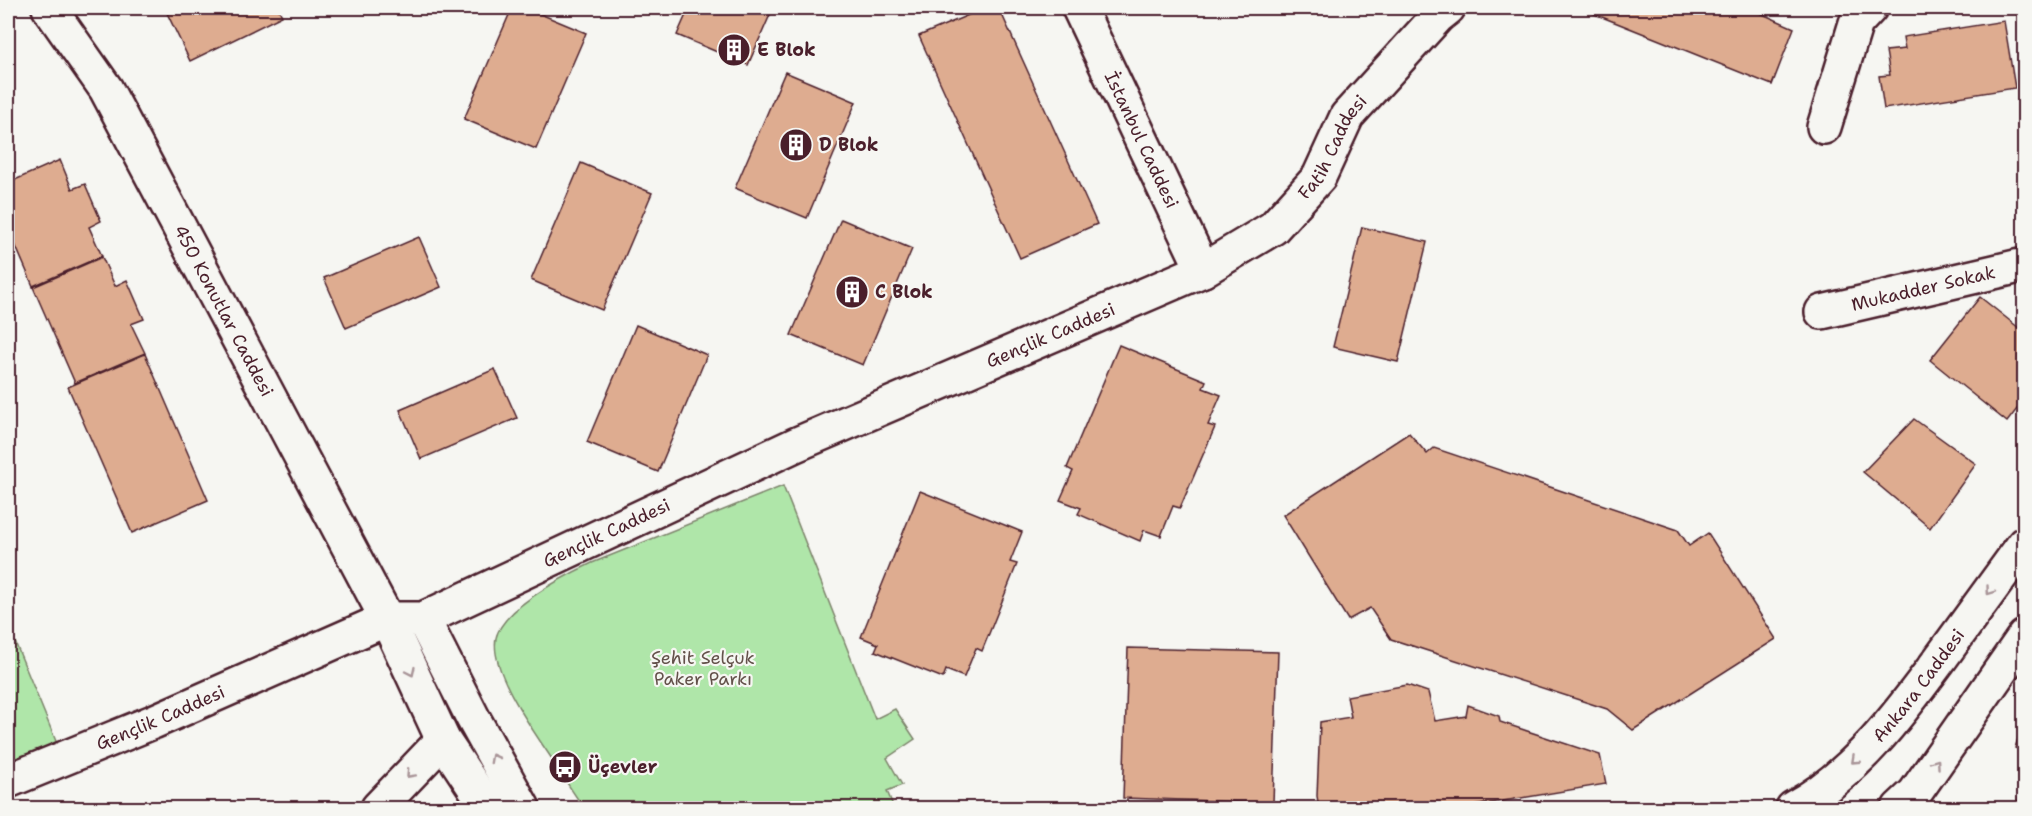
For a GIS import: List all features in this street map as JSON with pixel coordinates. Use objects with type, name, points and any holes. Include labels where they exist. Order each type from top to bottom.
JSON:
[{"type":"street","name":"450 Konutlar Caddesi","points":[[49,8],[106,89],[387,619],[442,740],[488,808]]},
{"type":"street","name":"İstanbul Caddesi","points":[[1079,8],[1203,270]]},
{"type":"street","name":"Fatih Caddesi","points":[[1203,270],[1273,228],[1319,177],[1347,116],[1438,16],[1448,8]]},
{"type":"street","points":[[1824,127],[1856,23],[1870,8]]},
{"type":"street","name":"Mukadder Sokak","points":[[1822,312],[2025,265]]},
{"type":"street","name":"Gençlik Caddesi","points":[[8,781],[153,722],[387,619],[423,619],[795,445],[1203,270]]},
{"type":"street","name":"Ankara Caddesi","points":[[1793,808],[1810,799],[1855,761],[1897,718],[2025,544]]},
{"type":"street","points":[[423,619],[522,808]]},
{"type":"street","points":[[1899,808],[1915,793],[2025,637]]},
{"type":"street","points":[[378,808],[442,740]]},
{"type":"green space","name":"Şehit Selçuk Paker Parkı","points":[[783,486],[875,719],[895,709],[915,739],[887,758],[902,785],[887,791],[894,808],[584,808],[534,733],[504,679],[495,645],[498,632],[514,611],[526,601],[592,563]]},
{"type":"green space","points":[[8,625],[58,746],[8,767]]},
{"type":"building","points":[[177,8],[278,8],[282,16],[190,61],[167,13]]},
{"type":"building","points":[[512,8],[526,8],[586,33],[536,149],[464,119]]},
{"type":"building","name":"E Blok","points":[[689,8],[773,8],[748,65],[677,35]]},
{"type":"building","points":[[985,8],[999,8],[1097,224],[1020,258],[919,36]]},
{"type":"building","points":[[1594,8],[1749,8],[1794,28],[1772,85],[1592,13]]},
{"type":"building","points":[[2004,21],[2015,88],[1884,109],[1879,76],[1890,75],[1886,51],[1905,49],[1903,37]]},
{"type":"building","name":"D Blok","points":[[785,72],[856,102],[807,218],[735,188]]},
{"type":"building","points":[[60,160],[72,189],[85,184],[101,221],[89,227],[102,256],[33,286],[8,228],[8,183]]},
{"type":"building","points":[[581,163],[652,193],[602,310],[531,280]]},
{"type":"building","name":"C Blok","points":[[841,219],[912,249],[863,365],[791,335]]},
{"type":"building","points":[[1362,227],[1427,242],[1398,362],[1333,347]]},
{"type":"building","points":[[419,237],[441,287],[346,328],[324,278]]},
{"type":"building","points":[[102,257],[115,286],[127,280],[144,319],[131,324],[145,353],[75,383],[33,287]]},
{"type":"building","points":[[1980,297],[2024,332],[2024,400],[2007,422],[1930,360]]},
{"type":"building","points":[[636,325],[707,355],[658,472],[587,442]]},
{"type":"building","points":[[1119,345],[1206,381],[1203,388],[1221,395],[1208,425],[1215,427],[1180,508],[1173,506],[1161,536],[1144,530],[1140,541],[1078,514],[1081,508],[1060,500],[1073,471],[1067,468]]},
{"type":"building","points":[[145,354],[208,500],[132,533],[68,387]]},
{"type":"building","points":[[495,369],[517,418],[421,459],[400,410]]},
{"type":"building","points":[[1914,419],[1976,464],[1930,528],[1863,472]]},
{"type":"building","points":[[1409,433],[1427,454],[1434,448],[1678,530],[1689,546],[1708,533],[1776,639],[1633,730],[1607,709],[1391,639],[1370,608],[1348,620],[1283,515]]},
{"type":"building","points":[[920,491],[1022,532],[1010,562],[1017,564],[982,651],[976,648],[964,677],[946,670],[943,678],[875,651],[878,644],[861,637]]},
{"type":"building","points":[[1128,648],[1278,652],[1273,803],[1123,798]]},
{"type":"building","points":[[1407,685],[1428,692],[1435,721],[1466,716],[1468,705],[1499,716],[1500,722],[1600,755],[1606,784],[1461,808],[1319,808],[1317,796],[1320,722],[1351,717],[1347,696]]},
{"type":"building","points":[[2024,720],[2024,751],[2015,748]]},
{"type":"building","points":[[2024,777],[2024,808],[2016,808]]},
{"type":"place","name":"E Blok","points":[[734,50]]},
{"type":"place","name":"D Blok","points":[[796,145]]},
{"type":"place","name":"C Blok","points":[[852,292]]},
{"type":"place","name":"Üçevler","points":[[565,767]]}]
